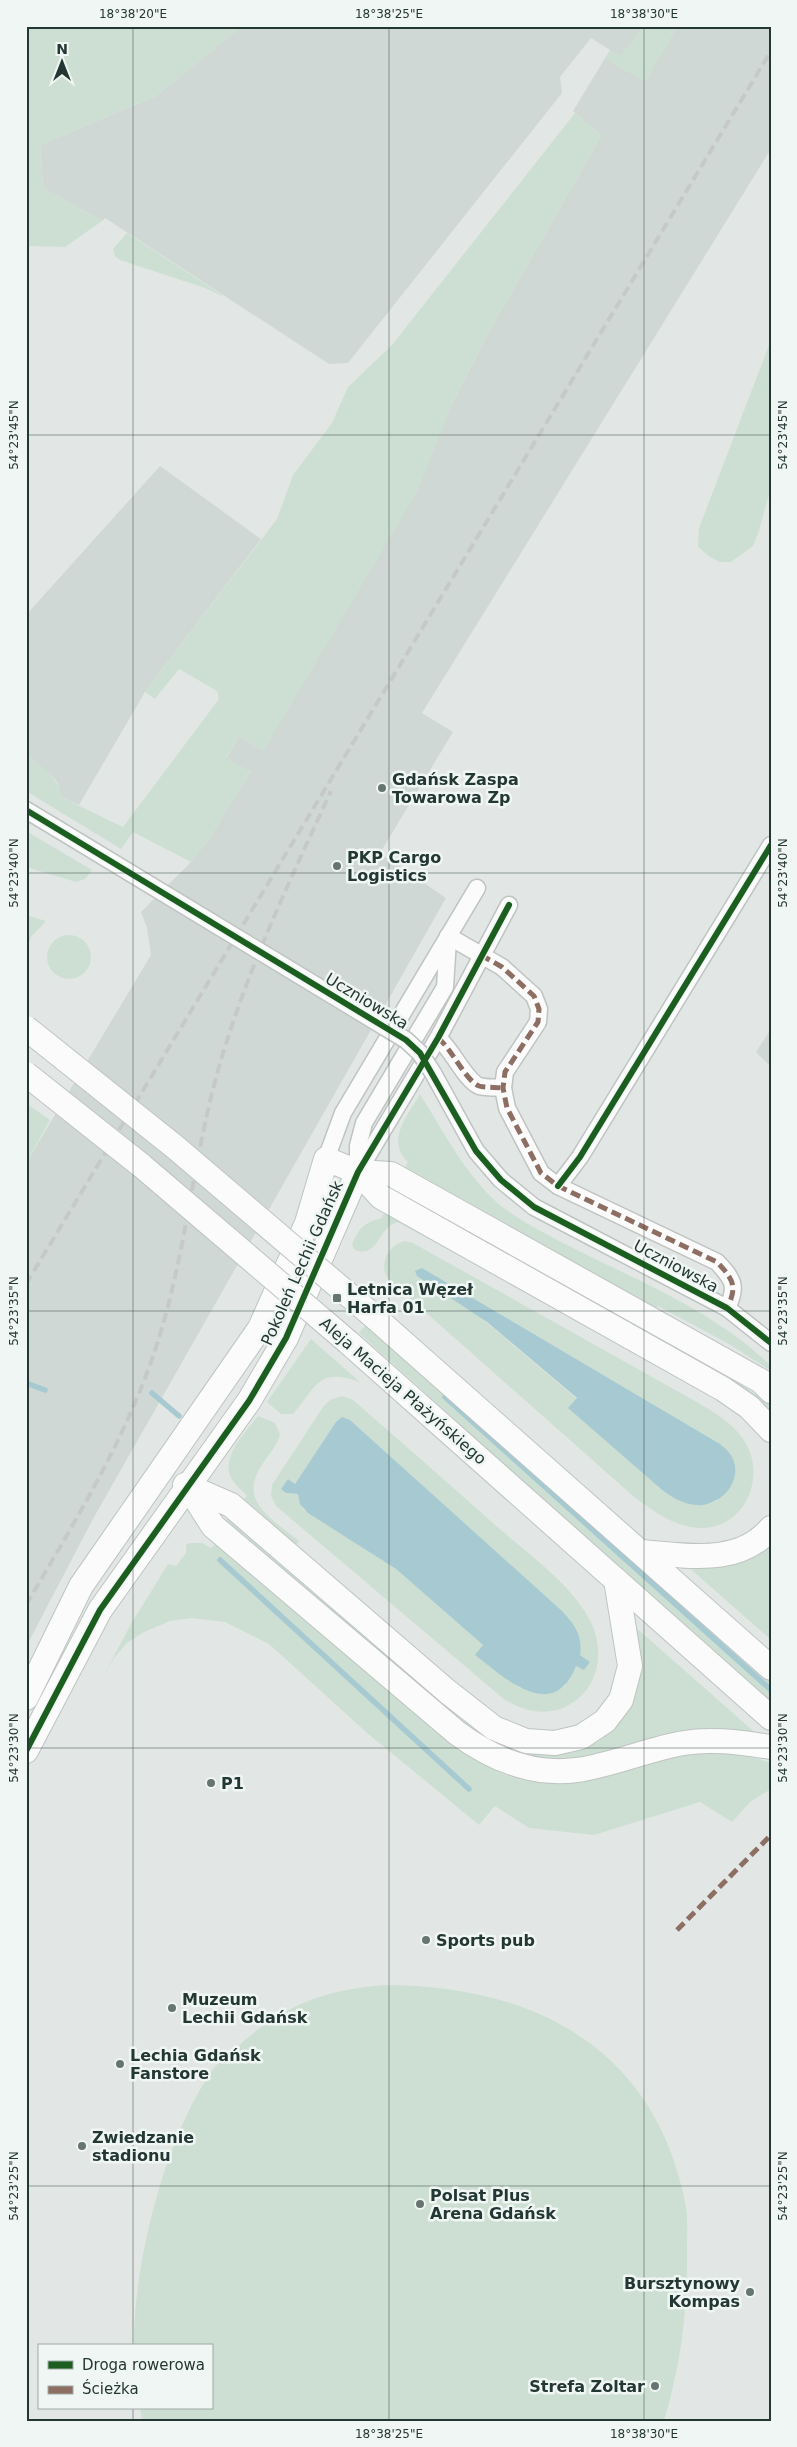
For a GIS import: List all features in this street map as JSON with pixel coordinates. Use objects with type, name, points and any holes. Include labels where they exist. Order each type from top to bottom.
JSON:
[{"type":"main road","points":[[26,1028],[175,1147],[372,1314],[771,1668]]},
{"type":"main road","name":"Aleja Macieja Płażyńskiego","points":[[26,1074],[142,1166],[348,1342],[771,1718]]},
{"type":"main road","points":[[326,1159],[358,1172],[391,1174],[761,1381],[771,1391]]},
{"type":"main road","name":"Pokoleń Lechii Gdańsk","points":[[26,1698],[81,1586],[260,1328],[307,1223],[326,1159]]},
{"type":"main road","points":[[358,1172],[380,1197],[723,1390],[749,1406],[771,1430]]},
{"type":"main road","name":"Pokoleń Lechii Gdańsk","points":[[26,1751],[100,1610],[249,1400],[286,1338],[358,1172]]},
{"type":"main road","points":[[162,1468],[188,1487],[231,1505],[448,1692],[494,1728],[526,1741],[555,1743],[581,1737],[605,1721],[621,1700],[630,1666],[616,1580]]},
{"type":"main road","points":[[188,1487],[213,1526],[457,1733],[476,1747],[502,1761],[534,1770],[576,1770],[684,1743],[725,1740],[771,1747]]},
{"type":"main road","points":[[641,1552],[714,1557],[740,1551],[763,1537],[771,1528]]},
{"type":"street","name":"Uczniowska","points":[[26,810],[406,1040],[420,1053],[433,1073],[476,1151],[501,1180],[534,1207],[727,1308],[771,1343]]},
{"type":"street","points":[[558,1186],[585,1148],[771,845]]},
{"type":"street","name":"Pokoleń Lechii Gdańsk","points":[[326,1159],[343,1113],[477,888]]},
{"type":"street","name":"Pokoleń Lechii Gdańsk","points":[[358,1172],[438,1038],[509,905]]},
{"type":"street","points":[[438,1038],[447,1045],[470,1078],[479,1086],[503,1088],[505,1072],[538,1022],[539,1009],[534,996],[502,967],[448,936]]},
{"type":"street","name":"Pokoleń Lechii Gdańsk","points":[[358,1172],[358,1146],[364,1124],[445,987],[448,936]]},
{"type":"street","name":"Uczniowska","points":[[503,1088],[507,1108],[541,1173],[558,1186],[717,1262],[729,1274],[734,1286],[733,1296],[727,1308]]},
{"type":"shaded area","points":[[242,26],[771,26],[771,149],[422,713],[453,732],[380,853],[446,898],[93,1519],[26,1647],[26,1163],[151,955],[147,928],[141,912],[191,862],[208,840],[250,772],[226,758],[239,736],[262,750],[452,404],[486,337],[601,136],[573,111],[610,50],[591,38],[560,77],[562,93],[348,363],[329,364],[105,218],[102,221],[43,188],[40,145],[156,96]]},
{"type":"shaded area","points":[[160,466],[261,539],[145,692],[79,805],[61,797],[55,779],[26,754],[26,615]]},
{"type":"shaded area","points":[[771,1029],[771,1067],[756,1052]]},
{"type":"green space","points":[[26,26],[242,26],[156,96],[40,145],[43,188],[102,221],[65,247],[26,246]]},
{"type":"green space","points":[[644,26],[678,26],[645,82],[606,59],[610,50],[620,56]]},
{"type":"green space","points":[[575,113],[601,136],[486,337],[452,404],[417,492],[263,751],[239,736],[226,757],[250,772],[208,840],[191,862],[133,832],[121,849],[26,791],[26,754],[53,778],[60,790],[61,797],[123,827],[219,699],[217,691],[179,669],[155,699],[145,692],[277,519],[293,475],[332,423],[348,387],[392,345]]},
{"type":"green space","points":[[127,233],[222,296],[205,288],[120,260],[115,256],[113,249]]},
{"type":"green space","points":[[771,340],[771,488],[753,546],[731,562],[720,562],[710,557],[698,547],[699,528]]},
{"type":"green space","points":[[26,831],[92,870],[85,879],[76,882],[26,867]]},
{"type":"green space","points":[[26,915],[46,921],[31,937],[26,952]]},
{"type":"green space","points":[[69,935],[81,939],[87,945],[91,957],[87,969],[81,975],[69,979],[57,975],[51,969],[47,957],[51,945],[57,939]]},
{"type":"green space","points":[[420,1094],[466,1167],[487,1193],[500,1205],[538,1230],[655,1288],[704,1315],[750,1347],[771,1366],[771,1371],[729,1344],[658,1306],[656,1308],[405,1167],[408,1162],[401,1154],[398,1145],[399,1137],[405,1119]]},
{"type":"green space","points":[[26,1103],[50,1120],[26,1163]]},
{"type":"green space","points":[[390,1188],[740,1383],[770,1405],[771,1414],[388,1192]]},
{"type":"green space","points":[[383,1214],[392,1216],[460,1252],[458,1255],[398,1222],[386,1229],[369,1250],[363,1252],[355,1250],[352,1245],[362,1227],[371,1221],[382,1218]]},
{"type":"green space","points":[[404,1241],[413,1243],[695,1401],[727,1422],[743,1439],[750,1453],[753,1468],[753,1483],[748,1497],[740,1510],[730,1519],[716,1526],[700,1528],[681,1525],[655,1512],[639,1501],[389,1280],[384,1269],[384,1263],[389,1252]],"holes":[[[422,1268],[720,1444],[734,1463],[717,1501],[695,1504],[667,1493],[569,1408],[577,1399]]]},
{"type":"green space","points":[[369,1321],[771,1681],[771,1704],[359,1333]]},
{"type":"green space","points":[[311,1339],[360,1382],[346,1378],[327,1378],[314,1388],[293,1414],[281,1414],[267,1402]]},
{"type":"green space","points":[[342,1396],[353,1400],[551,1572],[573,1596],[591,1622],[596,1634],[598,1647],[596,1671],[591,1683],[575,1701],[563,1708],[540,1712],[518,1707],[505,1700],[276,1506],[271,1496],[272,1485],[323,1407],[330,1400]],"holes":[[[339,1419],[350,1420],[569,1618],[580,1640],[580,1655],[590,1663],[576,1666],[564,1687],[520,1688],[476,1655],[483,1645],[396,1569],[303,1509],[298,1494],[286,1493],[288,1479],[295,1484]]]},
{"type":"green space","points":[[258,1416],[275,1423],[280,1434],[275,1446],[255,1478],[256,1500],[269,1517],[299,1541],[296,1545],[244,1499],[247,1496],[231,1478],[229,1461],[232,1453]]},
{"type":"green space","points":[[228,1518],[447,1708],[474,1728],[502,1745],[532,1754],[564,1754],[579,1751],[606,1736],[631,1700],[639,1677],[640,1653],[633,1625],[759,1736],[569,1760],[532,1758],[502,1748],[479,1737],[225,1522]]},
{"type":"green space","points":[[202,1543],[211,1548],[214,1545],[225,1546],[476,1759],[499,1772],[526,1781],[548,1782],[678,1756],[724,1753],[748,1756],[771,1763],[771,1789],[750,1802],[732,1822],[700,1802],[594,1835],[529,1828],[495,1806],[479,1825],[366,1732],[269,1644],[225,1622],[192,1618],[170,1621],[144,1632],[127,1643],[113,1659],[99,1684],[131,1624],[168,1564],[176,1566],[186,1553],[186,1545]]},
{"type":"green space","points":[[771,1543],[771,1640],[685,1564]]},
{"type":"green space","name":"Polsat Plus Arena Gdańsk","points":[[384,1985],[439,1988],[491,1997],[538,2014],[581,2037],[618,2067],[648,2106],[671,2152],[686,2207],[687,2218],[685,2314],[675,2378],[664,2421],[142,2421],[140,2410],[212,2410],[212,2344],[134,2344],[139,2278],[155,2202],[180,2129],[196,2097],[213,2069],[252,2034],[269,2022],[286,2011],[322,1996],[362,1987]]},
{"type":"water","points":[[422,1268],[720,1444],[727,1450],[734,1462],[734,1479],[726,1493],[712,1502],[696,1505],[677,1500],[665,1492],[568,1408],[577,1398],[487,1322],[417,1276],[415,1271]]},
{"type":"water","points":[[342,1417],[350,1420],[562,1611],[577,1631],[581,1648],[580,1655],[590,1662],[584,1670],[576,1666],[566,1683],[555,1692],[542,1694],[528,1691],[514,1684],[475,1655],[483,1645],[396,1569],[308,1513],[300,1504],[298,1494],[286,1493],[281,1489],[288,1479],[295,1484],[336,1422]]},
{"type":"waterway","points":[[26,1383],[45,1390]]},
{"type":"waterway","points":[[152,1393],[179,1416]]},
{"type":"waterway","points":[[445,1397],[771,1690]]},
{"type":"waterway","points":[[220,1560],[469,1789]]},
{"type":"railway","points":[[26,1284],[771,51]]},
{"type":"railway","points":[[26,1605],[95,1485],[140,1392],[163,1325],[172,1290],[207,1116],[226,1043],[252,969],[331,791]]},
{"type":"marked path","points":[[481,955],[502,967],[534,996],[539,1009],[538,1022],[505,1072],[503,1088],[507,1108],[541,1173],[558,1186],[717,1262],[727,1273],[732,1283],[732,1294],[727,1308]]},
{"type":"marked path","points":[[438,1038],[474,1083],[481,1087],[503,1088]]},
{"type":"marked path","points":[[677,1930],[771,1835]]},
{"type":"cycle path","points":[[26,810],[406,1040],[420,1053],[476,1151],[501,1180],[534,1207],[727,1308],[771,1343]]},
{"type":"cycle path","points":[[558,1186],[580,1157],[771,845]]},
{"type":"cycle path","points":[[26,1751],[100,1610],[249,1401],[286,1338],[358,1172],[438,1038],[509,905]]},
{"type":"place","name":"Gdańsk Zaspa Towarowa Zp","points":[[382,788]]},
{"type":"place","name":"PKP Cargo Logistics","points":[[337,866]]},
{"type":"place","name":"Letnica Węzeł Harfa 01","points":[[337,1298]]},
{"type":"place","name":"P1","points":[[211,1783]]},
{"type":"place","name":"Sports pub","points":[[426,1940]]},
{"type":"place","name":"Muzeum Lechii Gdańsk","points":[[172,2008]]},
{"type":"place","name":"Lechia Gdańsk Fanstore","points":[[120,2064]]},
{"type":"place","name":"Zwiedzanie stadionu","points":[[82,2146]]},
{"type":"place","name":"Polsat Plus Arena Gdańsk","points":[[420,2204]]},
{"type":"place","name":"Bursztynowy Kompas","points":[[750,2292]]},
{"type":"place","name":"Strefa Zoltar","points":[[655,2386]]}]
